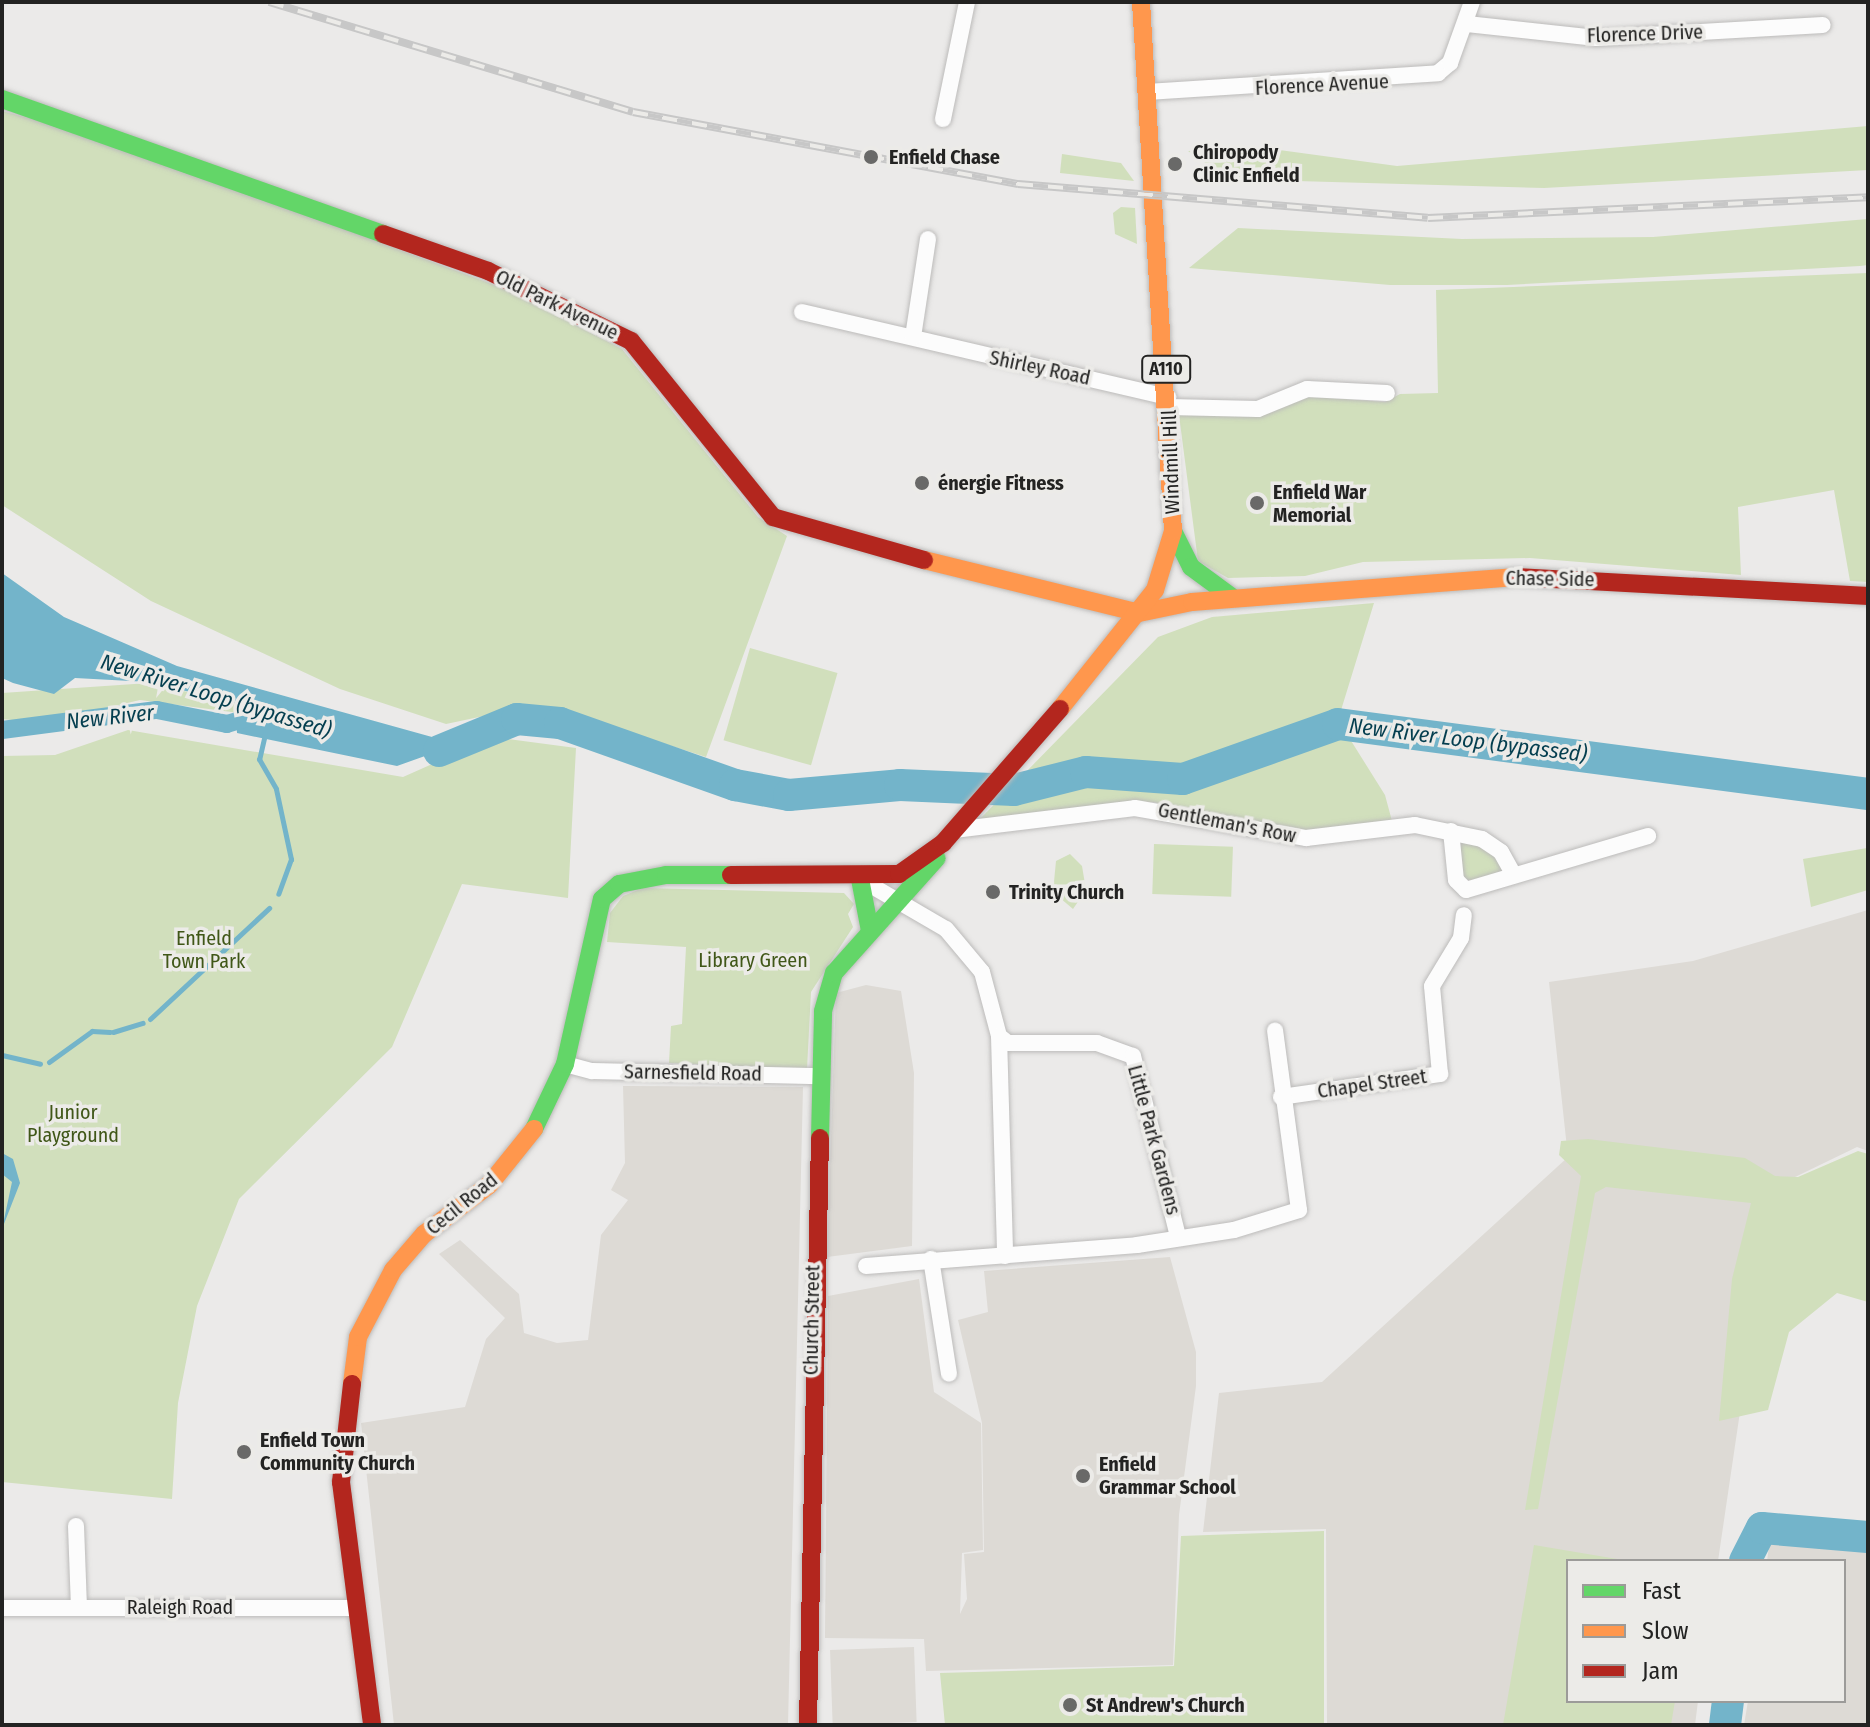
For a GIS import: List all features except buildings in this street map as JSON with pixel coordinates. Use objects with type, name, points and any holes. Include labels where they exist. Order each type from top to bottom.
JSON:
[{"type":"main road","name":"Windmill Hill","points":[[948,836],[1013,766],[1139,613],[1155,590],[1173,531],[1168,402],[1141,2]]},
{"type":"main road","name":"Old Park Avenue","points":[[2,99],[488,271],[631,341],[773,517],[1009,585],[1139,613]]},
{"type":"main road","points":[[1173,531],[1191,567],[1233,598]]},
{"type":"main road","name":"Chase Side","points":[[1139,613],[1233,598],[1540,575],[1868,596]]},
{"type":"main road","name":"Cecil Road","points":[[372,1725],[341,1482],[358,1337],[393,1270],[526,1141],[565,1064],[590,930],[602,899],[619,884],[666,875],[860,879],[899,874],[948,836]]},
{"type":"main road","name":"Church Street","points":[[808,1725],[825,994],[870,931],[901,902],[948,836]]},
{"type":"main road","points":[[860,879],[870,931]]},
{"type":"street","points":[[943,119],[967,2]]},
{"type":"street","name":"Florence Avenue","points":[[1147,92],[1410,81],[1450,63],[1467,24],[1472,2]]},
{"type":"street","name":"Florence Drive","points":[[1467,24],[1596,38],[1823,25]]},
{"type":"street","points":[[913,337],[928,239]]},
{"type":"street","name":"Shirley Road","points":[[802,312],[1168,402],[1258,409],[1307,389],[1387,393]]},
{"type":"street","name":"Gentleman's Row","points":[[948,836],[1135,808],[1306,838],[1415,825],[1451,831],[1501,852],[1514,875]]},
{"type":"street","points":[[1451,831],[1461,889],[1648,836]]},
{"type":"street","name":"Cecil Road","points":[[860,879],[901,902]]},
{"type":"street","points":[[901,902],[946,929],[972,956],[999,1036],[1005,1256]]},
{"type":"street","name":"Chapel Street","points":[[1281,1097],[1440,1074],[1432,986],[1461,938],[1464,915]]},
{"type":"street","points":[[1178,1236],[1299,1210],[1281,1097],[1275,1031]]},
{"type":"street","name":"Little Park Gardens","points":[[866,1266],[1005,1256],[1178,1236],[1133,1056],[1097,1043],[1008,1043],[999,1036]]},
{"type":"street","name":"Sarnesfield Road","points":[[565,1064],[821,1076]]},
{"type":"street","points":[[931,1259],[949,1374]]},
{"type":"street","points":[[76,1526],[79,1607]]},
{"type":"street","name":"Raleigh Road","points":[[2,1608],[357,1608]]},
{"type":"shaded area","points":[[1868,910],[1868,1151],[1857,1147],[1793,1178],[1750,1344],[1718,1559],[1566,1559],[1566,1703],[1698,1703],[1695,1725],[1327,1725],[1326,1529],[1203,1532],[1219,1393],[1322,1382],[1568,1157],[1549,982],[1693,961]]},
{"type":"shaded area","points":[[866,985],[901,991],[914,1073],[912,1246],[827,1257],[836,993]]},
{"type":"shaded area","points":[[623,1086],[803,1087],[788,1725],[394,1725],[361,1423],[465,1407],[486,1339],[505,1318],[439,1254],[460,1240],[519,1294],[524,1333],[557,1343],[588,1340],[601,1235],[628,1200],[611,1190],[625,1163]]},
{"type":"shaded area","name":"Enfield Grammar School","points":[[1170,1257],[1196,1352],[1196,1386],[1179,1515],[1173,1665],[926,1671],[924,1639],[825,1638],[828,1296],[919,1279],[934,1392],[981,1423],[983,1550],[962,1553],[960,1614],[967,1599],[964,1554],[984,1552],[982,1423],[958,1320],[988,1312],[984,1271]]},
{"type":"shaded area","points":[[1770,1538],[1868,1552],[1868,1725],[1744,1725],[1748,1703],[1846,1703],[1846,1559],[1767,1559]]},
{"type":"shaded area","points":[[914,1647],[917,1722],[833,1725],[830,1650]]},
{"type":"green space","points":[[2,111],[92,135],[505,289],[622,349],[758,517],[787,536],[706,757],[559,710],[522,708],[446,724],[340,689],[151,601],[2,505]]},
{"type":"green space","points":[[1868,126],[1868,170],[1544,188],[1229,179],[1188,151],[1272,149],[1397,166]]},
{"type":"green space","points":[[1062,154],[1121,163],[1134,181],[1060,173]]},
{"type":"green space","points":[[1121,207],[1135,208],[1137,244],[1115,234],[1113,213]]},
{"type":"green space","points":[[1868,219],[1868,265],[1860,266],[1507,285],[1390,285],[1189,268],[1238,228],[1462,239],[1653,237]]},
{"type":"green space","points":[[1868,273],[1868,582],[1850,581],[1834,490],[1738,507],[1741,575],[1530,558],[1363,562],[1305,576],[1228,578],[1198,561],[1179,415],[1305,396],[1385,402],[1400,394],[1438,393],[1436,290]]},
{"type":"green space","points":[[1374,603],[1338,720],[1385,795],[1392,821],[1308,835],[1153,802],[978,821],[1158,637],[1212,617]]},
{"type":"green space","points":[[750,648],[837,673],[811,765],[724,740]]},
{"type":"green space","points":[[149,683],[235,703],[239,713],[140,700],[42,723],[2,719],[2,693]]},
{"type":"green space","name":"Enfield Town Park","points":[[128,730],[403,777],[493,737],[576,748],[568,898],[462,884],[392,1047],[239,1199],[197,1306],[178,1403],[172,1499],[2,1482],[2,756],[55,755]]},
{"type":"green space","points":[[1466,839],[1499,856],[1504,872],[1474,882],[1460,877],[1459,842]]},
{"type":"green space","points":[[1154,844],[1233,847],[1231,897],[1152,894]]},
{"type":"green space","points":[[1867,848],[1868,890],[1811,907],[1803,859]]},
{"type":"green space","points":[[1070,854],[1082,866],[1086,890],[1073,909],[1053,892],[1056,861]]},
{"type":"green space","name":"Library Green","points":[[643,888],[844,893],[854,904],[848,914],[853,927],[811,992],[807,1069],[669,1063],[671,1026],[682,1024],[686,947],[607,942],[610,913],[623,896]]},
{"type":"green space","points":[[1588,1139],[1745,1158],[1775,1176],[1798,1177],[1858,1151],[1868,1154],[1868,1302],[1837,1293],[1789,1332],[1768,1410],[1719,1421],[1732,1279],[1751,1203],[1606,1187],[1595,1193],[1538,1509],[1525,1510],[1581,1176],[1559,1155],[1561,1141]]},
{"type":"green space","points":[[1324,1531],[1324,1725],[945,1725],[940,1673],[1174,1666],[1181,1536]]},
{"type":"green space","points":[[1534,1545],[1617,1559],[1566,1559],[1566,1703],[1675,1703],[1671,1725],[1503,1725]]},
{"type":"water","points":[[2,573],[64,617],[177,666],[432,737],[439,751],[397,766],[237,733],[235,703],[149,682],[75,678],[54,694],[13,683],[2,678]]},
{"type":"water","points":[[2,1153],[13,1159],[20,1183],[2,1229],[12,1182],[2,1174]]},
{"type":"waterway","name":"New River","points":[[2,730],[157,710],[227,724],[259,714]]},
{"type":"waterway","name":"New River Loop (bypassed)","points":[[439,751],[517,719],[560,723],[735,785],[789,795],[900,785],[1014,790],[1086,772],[1183,779],[1338,724],[1868,794]]},
{"type":"waterway","points":[[265,734],[259,759],[276,789],[291,859],[278,894]]},
{"type":"waterway","points":[[150,1019],[269,908]]},
{"type":"waterway","points":[[113,1032],[143,1023]]},
{"type":"waterway","points":[[49,1062],[92,1031],[110,1032]]},
{"type":"waterway","points":[[2,1055],[40,1064]]},
{"type":"waterway","name":"New River Loop (bypassed)","points":[[1746,1559],[1762,1528],[1868,1537]]},
{"type":"waterway","name":"New River Loop (bypassed)","points":[[1725,1725],[1728,1703]]},
{"type":"railway","points":[[269,2],[633,112],[1018,184],[1428,218],[1868,197]]},
{"type":"traffic: fast","points":[[2,99],[383,234]]},
{"type":"traffic: fast","points":[[1173,531],[1191,567],[1233,598]]},
{"type":"traffic: fast","points":[[820,1138],[823,1011],[834,973],[937,858]]},
{"type":"traffic: fast","points":[[534,1129],[565,1064],[602,899],[619,884],[666,875],[731,875]]},
{"type":"traffic: fast","points":[[860,879],[870,931]]},
{"type":"traffic: slow","points":[[1060,709],[1155,590],[1173,531],[1141,2]]},
{"type":"traffic: slow","points":[[924,560],[1139,613],[1192,602],[1516,577]]},
{"type":"traffic: slow","points":[[352,1384],[358,1337],[393,1270],[424,1234],[489,1185],[534,1129]]},
{"type":"traffic: jam","points":[[383,234],[488,271],[631,341],[773,517],[924,560]]},
{"type":"traffic: jam","points":[[1516,577],[1868,596]]},
{"type":"traffic: jam","points":[[731,875],[899,874],[943,843],[1060,709]]},
{"type":"traffic: jam","points":[[808,1725],[820,1138]]},
{"type":"traffic: jam","points":[[352,1384],[341,1482],[372,1725]]},
{"type":"place","name":"Enfield Chase","points":[[871,157]]},
{"type":"place","name":"Chiropody Clinic Enfield","points":[[1175,164]]},
{"type":"place","name":"énergie Fitness","points":[[922,483]]},
{"type":"place","name":"Enfield War Memorial","points":[[1257,503]]},
{"type":"place","name":"Trinity Church","points":[[993,892]]},
{"type":"place","name":"Enfield Town Community Church","points":[[244,1452]]},
{"type":"place","name":"Enfield Grammar School","points":[[1083,1476]]},
{"type":"place","name":"St Andrew's Church","points":[[1070,1705]]},
{"type":"park label","name":"Junior Playground","points":[[73,1124]]}]
